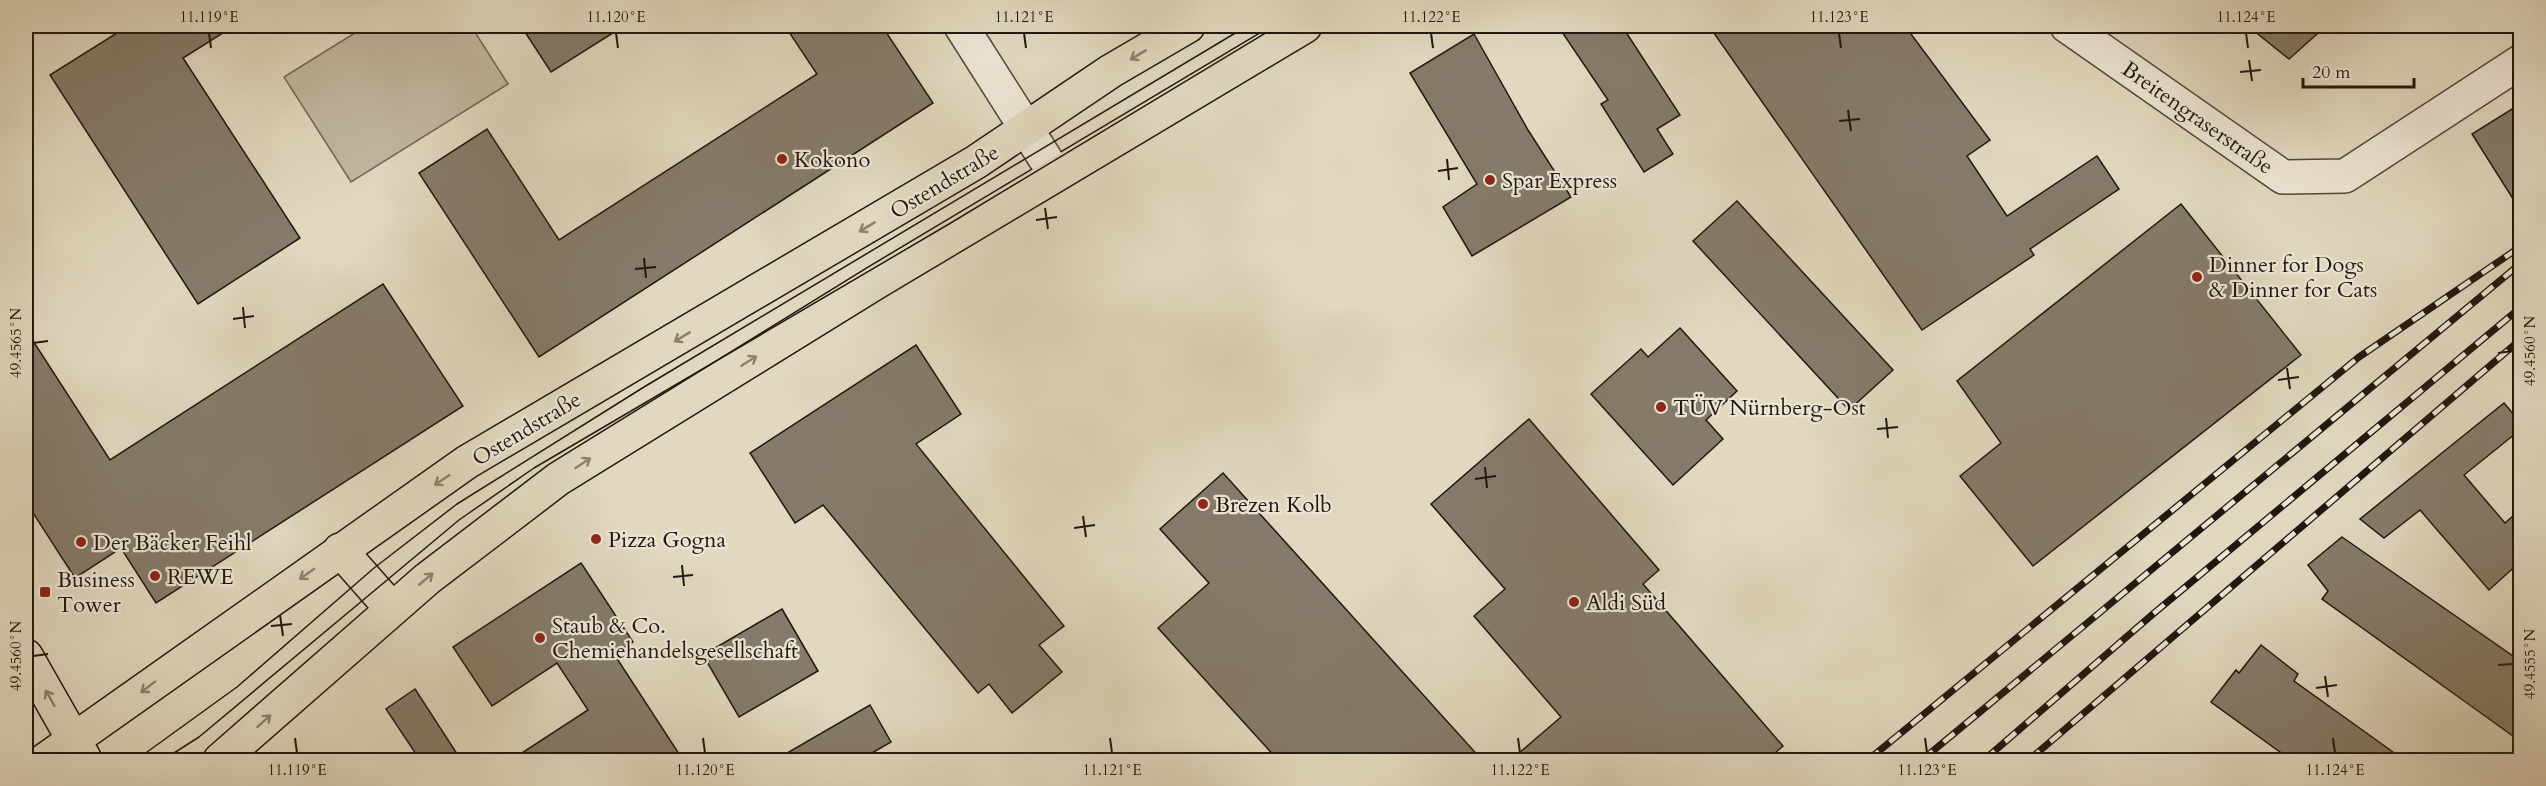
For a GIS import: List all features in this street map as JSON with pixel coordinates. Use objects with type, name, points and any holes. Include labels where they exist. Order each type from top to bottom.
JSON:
[{"type":"main road","name":"Ostendstraße","points":[[45,760],[80,751],[340,550],[515,432],[632,367],[911,201],[998,148],[1111,71],[1188,26]]},
{"type":"main road","points":[[220,760],[392,609],[489,530],[587,460],[1055,174],[1305,26]]},
{"type":"main road","points":[[340,550],[392,609]]},
{"type":"main road","points":[[26,656],[80,751]]},
{"type":"street","points":[[961,26],[1055,174]]},
{"type":"street","name":"Breitengraserstraße","points":[[2067,26],[2283,177],[2345,176],[2520,62]]},
{"type":"shaded area","points":[[366,26],[471,26],[508,84],[351,182],[284,77]]},
{"type":"building","points":[[128,26],[234,26],[183,58],[300,238],[198,304],[50,75]]},
{"type":"building","points":[[521,26],[624,26],[551,72]]},
{"type":"building","points":[[785,26],[882,26],[933,103],[539,357],[419,173],[487,129],[559,240],[817,74]]},
{"type":"building","points":[[1558,26],[1622,26],[1680,115],[1657,129],[1673,154],[1644,172],[1601,104],[1608,100]]},
{"type":"building","points":[[1709,26],[1905,26],[1990,140],[1967,156],[2007,216],[2097,156],[2119,189],[2030,249],[2034,255],[1922,330]]},
{"type":"building","points":[[2248,26],[2326,26],[2289,59]]},
{"type":"building","points":[[1474,34],[1528,130],[1571,197],[1472,256],[1443,207],[1477,184],[1410,73]]},
{"type":"building","points":[[2520,104],[2520,210],[2472,134]]},
{"type":"building","points":[[1737,201],[1893,370],[1849,410],[1693,241]]},
{"type":"building","points":[[2181,204],[2301,355],[2033,566],[1960,476],[2001,443],[1957,381]]},
{"type":"building","points":[[383,284],[463,406],[156,603],[121,548],[75,578],[26,502],[26,330],[110,460]]},
{"type":"building","name":"TÜV Nürnberg-Ost","points":[[1680,328],[1737,391],[1706,420],[1723,439],[1673,485],[1591,394],[1641,349],[1648,357]]},
{"type":"building","points":[[916,345],[961,414],[916,444],[1064,626],[1039,645],[1062,672],[1012,713],[989,684],[978,693],[823,505],[795,523],[750,453]]},
{"type":"building","points":[[2504,403],[2520,422],[2520,430],[2464,475],[2505,523],[2520,510],[2520,562],[2489,590],[2420,510],[2384,538],[2360,519]]},
{"type":"building","name":"Aldi Süd","points":[[1529,419],[1659,570],[1643,584],[1783,746],[1767,760],[1511,760],[1561,717],[1474,616],[1505,589],[1431,504]]},
{"type":"building","points":[[1223,473],[1482,760],[1278,760],[1158,628],[1209,583],[1160,529]]},
{"type":"building","points":[[2342,537],[2520,661],[2520,741],[2322,599],[2328,591],[2308,565]]},
{"type":"building","points":[[581,563],[633,642],[614,654],[683,760],[511,760],[588,710],[557,663],[492,706],[453,647]]},
{"type":"building","points":[[782,609],[818,671],[739,717],[703,655]]},
{"type":"building","points":[[2261,645],[2298,674],[2294,681],[2404,760],[2291,760],[2211,702],[2236,670],[2239,673]]},
{"type":"building","points":[[415,689],[461,760],[420,760],[386,709]]},
{"type":"building","points":[[870,705],[891,742],[860,760],[775,760]]},
{"type":"tram line","points":[[136,760],[237,687],[374,568],[457,504],[644,387],[1247,26]]},
{"type":"tram line","points":[[163,760],[199,737],[459,520],[534,468],[949,224],[1277,26]]},
{"type":"railway","points":[[1868,760],[2359,357],[2520,247]]},
{"type":"railway","points":[[1922,760],[2520,264]]},
{"type":"railway","points":[[1984,760],[2153,614],[2520,308]]},
{"type":"railway","points":[[2029,760],[2520,340]]},
{"type":"place","name":"Kokono","points":[[782,159]]},
{"type":"place","name":"Spar Express","points":[[1490,180]]},
{"type":"place","name":"Dinner for Dogs & Dinner for Cats","points":[[2197,277]]},
{"type":"place","name":"TÜV Nürnberg-Ost","points":[[1661,407]]},
{"type":"place","name":"Brezen Kolb","points":[[1203,504]]},
{"type":"place","name":"Pizza Gogna","points":[[596,539]]},
{"type":"place","name":"Der Bäcker Feihl","points":[[81,542]]},
{"type":"place","name":"REWE","points":[[155,576]]},
{"type":"place","name":"Business Tower","points":[[45,592]]},
{"type":"place","name":"Aldi Süd","points":[[1574,602]]},
{"type":"place","name":"Staub & Co. Chemiehandelsgesellschaft","points":[[540,638]]}]
